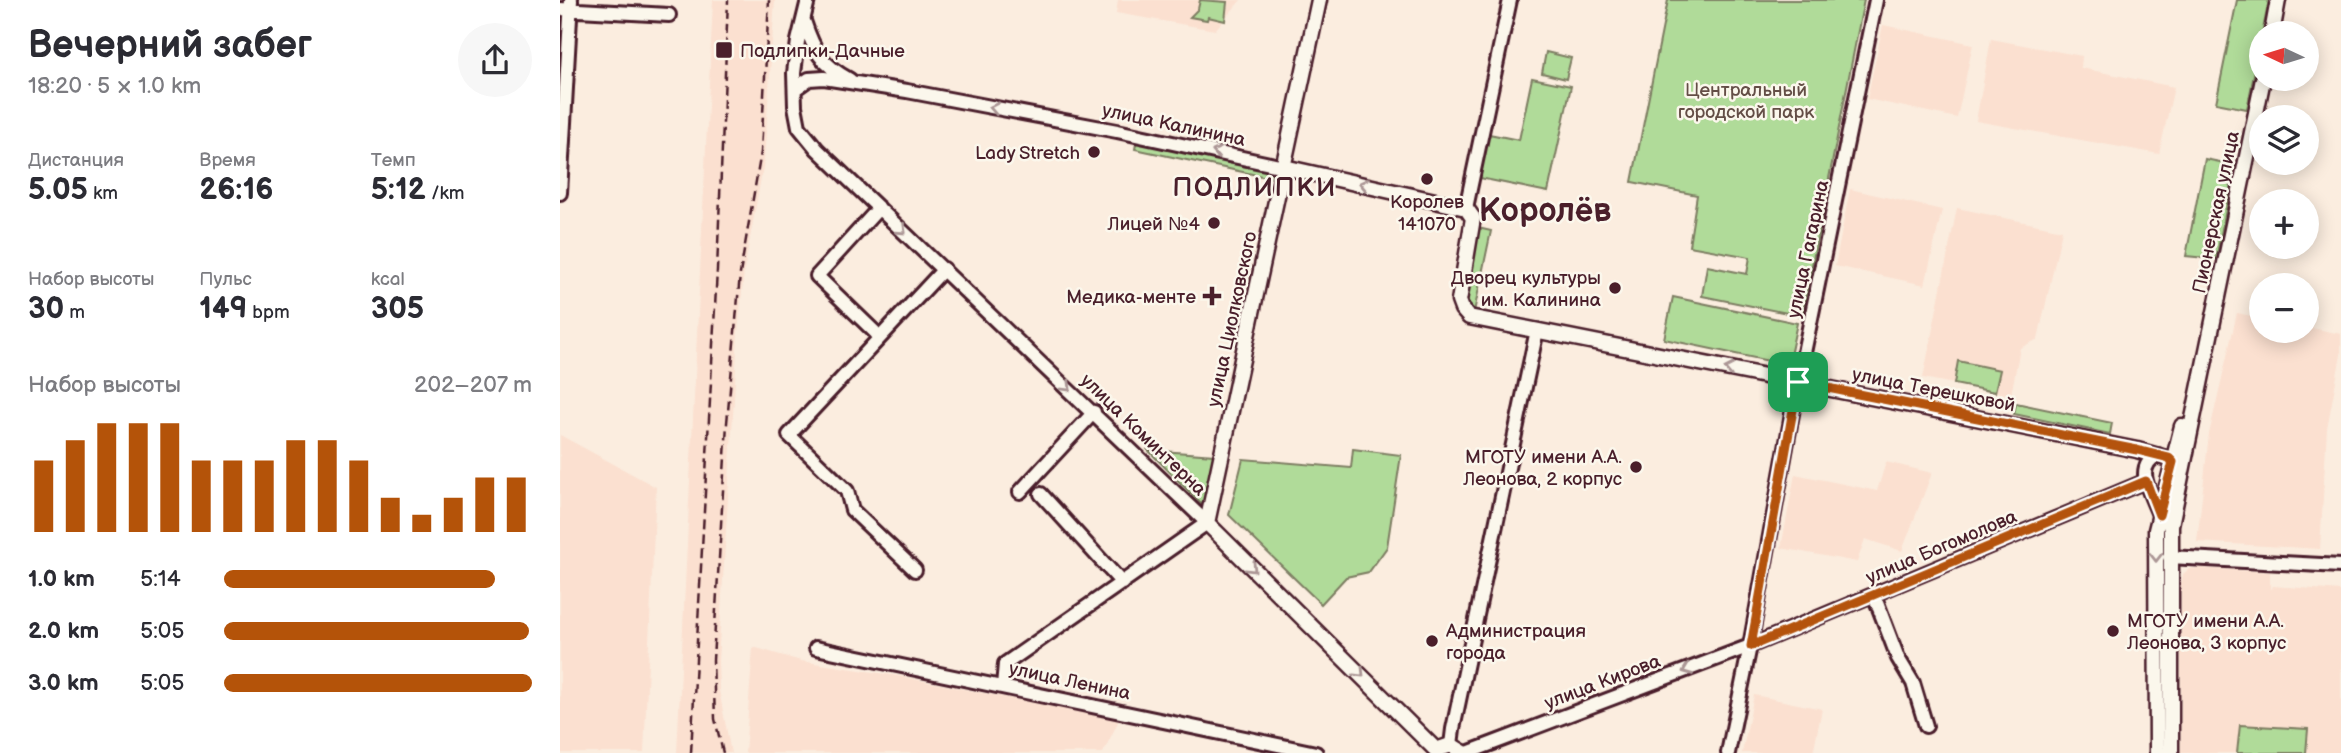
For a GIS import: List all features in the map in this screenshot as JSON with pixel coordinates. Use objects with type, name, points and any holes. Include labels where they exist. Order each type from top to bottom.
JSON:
[{"type":"main road","name":"улица Циолковского","points":[[1208,523],[1319,0]]},
{"type":"main road","points":[[2274,21],[2278,0]]},
{"type":"main road","name":"Пионерская улица","points":[[2157,753],[2155,545],[2159,515],[2170,462],[2214,311],[2260,91]]},
{"type":"main road","name":"улица Калинина","points":[[1284,167],[1470,213]]},
{"type":"main road","name":"улица Терешковой","points":[[1470,213],[1459,300],[1469,317],[1798,382],[2170,462]]},
{"type":"main road","name":"Пионерская улица","points":[[2171,753],[2170,462],[2178,442],[2206,321],[2214,311]]},
{"type":"main road","name":"улица Коминтерна","points":[[1208,523],[1450,751]]},
{"type":"street","name":"улица Коминтерна","points":[[808,0],[798,41],[794,89],[799,127],[817,149],[1208,523]]},
{"type":"street","points":[[1470,213],[1510,0]]},
{"type":"street","name":"улица Гагарина","points":[[1728,753],[1751,646],[1798,382],[1876,0]]},
{"type":"street","points":[[560,194],[567,6],[669,15]]},
{"type":"street","points":[[804,21],[812,44],[830,68],[859,85]]},
{"type":"street","points":[[798,41],[812,44]]},
{"type":"street","name":"улица Калинина","points":[[794,89],[809,79],[824,78],[907,91],[1284,167]]},
{"type":"street","points":[[879,208],[817,276],[880,337]]},
{"type":"street","points":[[915,570],[852,510],[847,491],[789,435],[944,269]]},
{"type":"street","points":[[1450,751],[1452,729],[1537,330]]},
{"type":"street","points":[[1020,492],[1094,412]]},
{"type":"street","points":[[2159,515],[2146,481],[2145,465],[2150,459],[2170,462]]},
{"type":"street","name":"улица Богомолова","points":[[1751,646],[2146,481]]},
{"type":"street","points":[[1041,494],[1122,583]]},
{"type":"street","points":[[1003,686],[1005,664],[1208,523]]},
{"type":"street","points":[[2169,557],[2341,566]]},
{"type":"street","points":[[1874,594],[1898,658],[1913,683],[1926,726]]},
{"type":"street","name":"улица Кирова","points":[[1450,751],[1751,646]]},
{"type":"street","name":"улица Ленина","points":[[816,649],[1316,753]]},
{"type":"shaded area","name":"Подлипки-Дачные","points":[[713,0],[775,0],[764,161],[744,271],[738,333],[718,661],[719,690],[731,753],[677,753]]},
{"type":"shaded area","points":[[1118,0],[1241,0],[1215,30],[1116,13]]},
{"type":"shaded area","points":[[1883,25],[1973,44],[1957,118],[1867,99]]},
{"type":"shaded area","points":[[1991,39],[2082,56],[2081,68],[2174,87],[2159,154],[1976,121]]},
{"type":"shaded area","points":[[1850,189],[1942,210],[1925,285],[1835,266]]},
{"type":"shaded area","points":[[1957,208],[2062,230],[2038,339],[2020,348],[2011,395],[1923,378]]},
{"type":"shaded area","points":[[2237,313],[2249,316],[2249,343],[2319,343],[2319,329],[2341,334],[2341,355],[2327,428],[2320,549],[2197,542],[2209,434]]},
{"type":"shaded area","points":[[560,435],[656,487],[644,753],[560,753]]},
{"type":"shaded area","points":[[1886,462],[1932,473],[1902,551],[1865,539],[1857,562],[1781,548],[1795,474],[1877,491]]},
{"type":"shaded area","points":[[2189,569],[2270,572],[2270,589],[2273,586],[2341,591],[2341,753],[2181,753],[2181,583],[2183,574]]},
{"type":"shaded area","points":[[753,647],[801,661],[899,676],[1119,720],[1103,753],[745,753]]},
{"type":"shaded area","points":[[1754,695],[1822,709],[1813,753],[1742,753]]},
{"type":"green space","points":[[1200,0],[1227,2],[1225,21],[1190,17],[1198,9]]},
{"type":"green space","name":"Центральный городской парк","points":[[1668,0],[1864,0],[1802,316],[1702,296],[1707,266],[1747,274],[1750,257],[1689,246],[1697,195],[1632,182]]},
{"type":"green space","points":[[2237,0],[2269,0],[2265,21],[2249,21],[2251,91],[2247,109],[2216,103]]},
{"type":"green space","points":[[1546,52],[1571,58],[1566,79],[1542,73]]},
{"type":"green space","points":[[1532,78],[1571,86],[1548,192],[1475,177],[1480,152],[1485,153],[1489,134],[1519,140]]},
{"type":"green space","points":[[1137,138],[1273,167],[1271,178],[1135,149]]},
{"type":"green space","points":[[2205,159],[2235,165],[2216,259],[2186,256]]},
{"type":"green space","points":[[1474,227],[1491,231],[1474,312],[1463,305]]},
{"type":"green space","points":[[1673,297],[1797,323],[1788,365],[1664,339]]},
{"type":"green space","points":[[1958,361],[2000,370],[1995,392],[1954,384]]},
{"type":"green space","points":[[2016,403],[2112,423],[2110,434],[2014,414]]},
{"type":"green space","points":[[1353,449],[1401,455],[1387,547],[1369,572],[1346,577],[1321,604],[1229,515],[1243,459],[1351,468]]},
{"type":"green space","points":[[1148,450],[1214,455],[1203,506]]},
{"type":"green space","points":[[2240,725],[2308,729],[2306,753],[2237,753]]},
{"type":"railway","points":[[691,753],[717,270],[728,0]]},
{"type":"railway","points":[[723,753],[715,719],[713,660],[727,423],[740,274],[761,152],[769,0]]},
{"type":"place","name":"Подлипки-Дачные","points":[[724,50]]},
{"type":"place","name":"Lady Stretch","points":[[1094,152]]},
{"type":"place","name":"Королев 141070","points":[[1427,179]]},
{"type":"place","name":"Лицей №4","points":[[1214,223]]},
{"type":"place","name":"Дворец культуры им. Калинина","points":[[1615,288]]},
{"type":"place","name":"Медика-менте","points":[[1212,296]]},
{"type":"place","name":"МГОТУ имени А.А. Леонова, 2 корпус","points":[[1636,467]]},
{"type":"place","name":"МГОТУ имени А.А. Леонова, 3 корпус","points":[[2113,631]]},
{"type":"place","name":"Администрация города","points":[[1432,641]]},
{"type":"district","name":"ПОДЛИПКИ","points":[[1255,187]]},
{"type":"district","name":"Королёв","points":[[1545,209]]},
{"type":"route","points":[[1798,382],[2169,458],[2173,462],[2159,515],[2146,481],[1751,646],[1798,382]]}]
